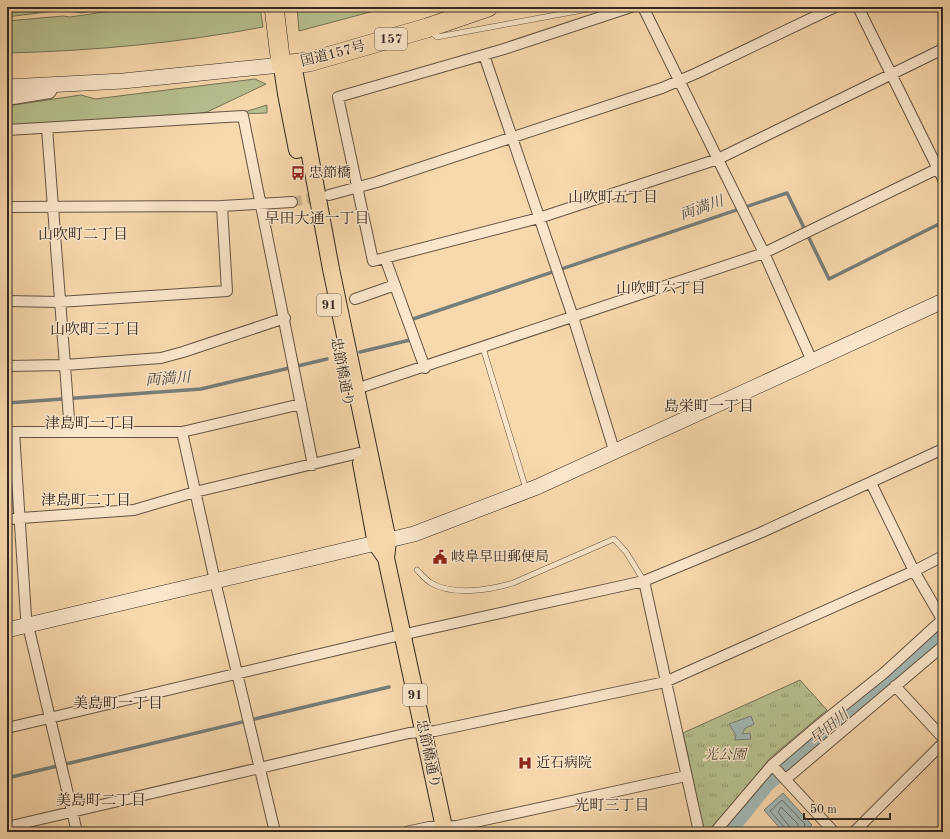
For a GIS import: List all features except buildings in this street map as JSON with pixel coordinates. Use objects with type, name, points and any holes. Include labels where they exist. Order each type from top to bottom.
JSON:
[{"type":"highway","name":"国道157号","points":[[274,7],[283,41],[287,65],[309,62],[427,28],[488,7]]},
{"type":"highway","name":"国道157号","points":[[283,41],[284,7]]},
{"type":"main road","name":"忠節橋通り","points":[[287,65],[330,261],[356,389],[382,542]]},
{"type":"main road","name":"忠節橋通り","points":[[287,65],[286,94],[359,453],[386,558],[444,829]]},
{"type":"street","points":[[631,7],[484,55],[338,97],[373,261],[539,218],[718,159],[943,49]]},
{"type":"street","points":[[643,7],[764,253],[812,361]]},
{"type":"street","points":[[329,194],[357,188],[512,138],[680,80],[835,7]]},
{"type":"street","points":[[858,7],[940,167],[943,179]]},
{"type":"street","points":[[484,55],[573,317],[614,450]]},
{"type":"street","points":[[7,87],[123,81],[287,65]]},
{"type":"street","points":[[7,100],[50,93],[56,84]]},
{"type":"street","points":[[7,130],[243,116],[314,465]]},
{"type":"street","points":[[47,128],[70,432]]},
{"type":"street","points":[[356,389],[425,368],[764,253],[940,167]]},
{"type":"street","points":[[7,207],[222,206],[262,205],[292,202]]},
{"type":"street","points":[[7,301],[60,302],[227,291],[222,206]]},
{"type":"street","points":[[385,258],[425,368]]},
{"type":"street","points":[[355,299],[395,285]]},
{"type":"street","points":[[7,630],[414,534],[527,490],[614,450],[671,426],[943,301]]},
{"type":"street","points":[[7,366],[65,365],[172,356],[285,318]]},
{"type":"street","points":[[76,832],[27,625],[20,518],[11,432],[182,432],[301,404]]},
{"type":"street","points":[[182,432],[215,581],[275,832]]},
{"type":"street","points":[[7,728],[402,635],[644,581],[716,552],[872,483],[943,449]]},
{"type":"street","points":[[7,519],[134,510],[195,492],[314,465],[359,453]]},
{"type":"street","points":[[715,832],[774,767],[813,730],[884,673],[943,620],[914,571],[872,483]]},
{"type":"street","points":[[7,827],[409,733],[423,732],[665,682],[914,571],[943,556]]},
{"type":"street","points":[[644,581],[660,647],[665,682],[700,832]]},
{"type":"street","points":[[785,778],[943,646]]},
{"type":"street","points":[[895,686],[943,738]]},
{"type":"street","points":[[854,832],[943,743]]},
{"type":"street","points":[[774,767],[834,832]]},
{"type":"street","points":[[406,832],[444,829],[686,776]]},
{"type":"lane","points":[[427,28],[437,37],[599,7]]},
{"type":"lane","points":[[483,348],[527,490]]},
{"type":"lane","points":[[417,570],[430,583],[443,587],[478,591],[513,583],[614,540],[626,552],[644,581]]},
{"type":"green space","points":[[7,7],[115,7],[81,13],[62,10],[7,17]]},
{"type":"green space","points":[[138,7],[260,7],[263,27],[167,42],[103,48],[7,53],[7,21],[63,16],[70,17]]},
{"type":"green space","points":[[297,7],[389,7],[299,31]]},
{"type":"green space","points":[[255,79],[266,84],[207,112],[188,115],[7,126],[7,106],[81,95],[95,99]]},
{"type":"green space","points":[[267,105],[267,113],[238,114]]},
{"type":"green space","name":"光公園","points":[[800,680],[827,710],[771,757],[709,832],[704,832],[683,733]]},
{"type":"water","points":[[751,716],[754,724],[744,729],[742,733],[750,733],[751,739],[735,740],[736,735],[729,724]]},
{"type":"water","points":[[783,793],[812,825],[804,832],[783,832],[764,810]]},
{"type":"waterway","name":"両満川","points":[[413,319],[787,193],[829,279],[943,222]]},
{"type":"waterway","name":"両満川","points":[[360,352],[410,340]]},
{"type":"waterway","name":"両満川","points":[[7,403],[201,389],[327,359]]},
{"type":"waterway","name":"早田川","points":[[725,832],[765,782],[943,633]]},
{"type":"waterway","points":[[7,778],[389,687]]},
{"type":"tunnel","points":[[292,202],[323,196]]},
{"type":"place","name":"忠節橋","points":[[298,173]]},
{"type":"place","name":"岐阜早田郵便局","points":[[440,557]]},
{"type":"place","name":"近石病院","points":[[525,763]]},
{"type":"district","name":"山吹町五丁目","points":[[613,198]]},
{"type":"district","name":"早田大通一丁目","points":[[317,219]]},
{"type":"district","name":"山吹町二丁目","points":[[83,235]]},
{"type":"district","name":"山吹町六丁目","points":[[661,289]]},
{"type":"district","name":"山吹町三丁目","points":[[95,330]]},
{"type":"district","name":"島栄町一丁目","points":[[709,407]]},
{"type":"district","name":"津島町一丁目","points":[[90,424]]},
{"type":"district","name":"津島町二丁目","points":[[86,501]]},
{"type":"district","name":"美島町一丁目","points":[[118,704]]},
{"type":"district","name":"美島町二丁目","points":[[101,801]]},
{"type":"district","name":"光町三丁目","points":[[612,806]]}]
